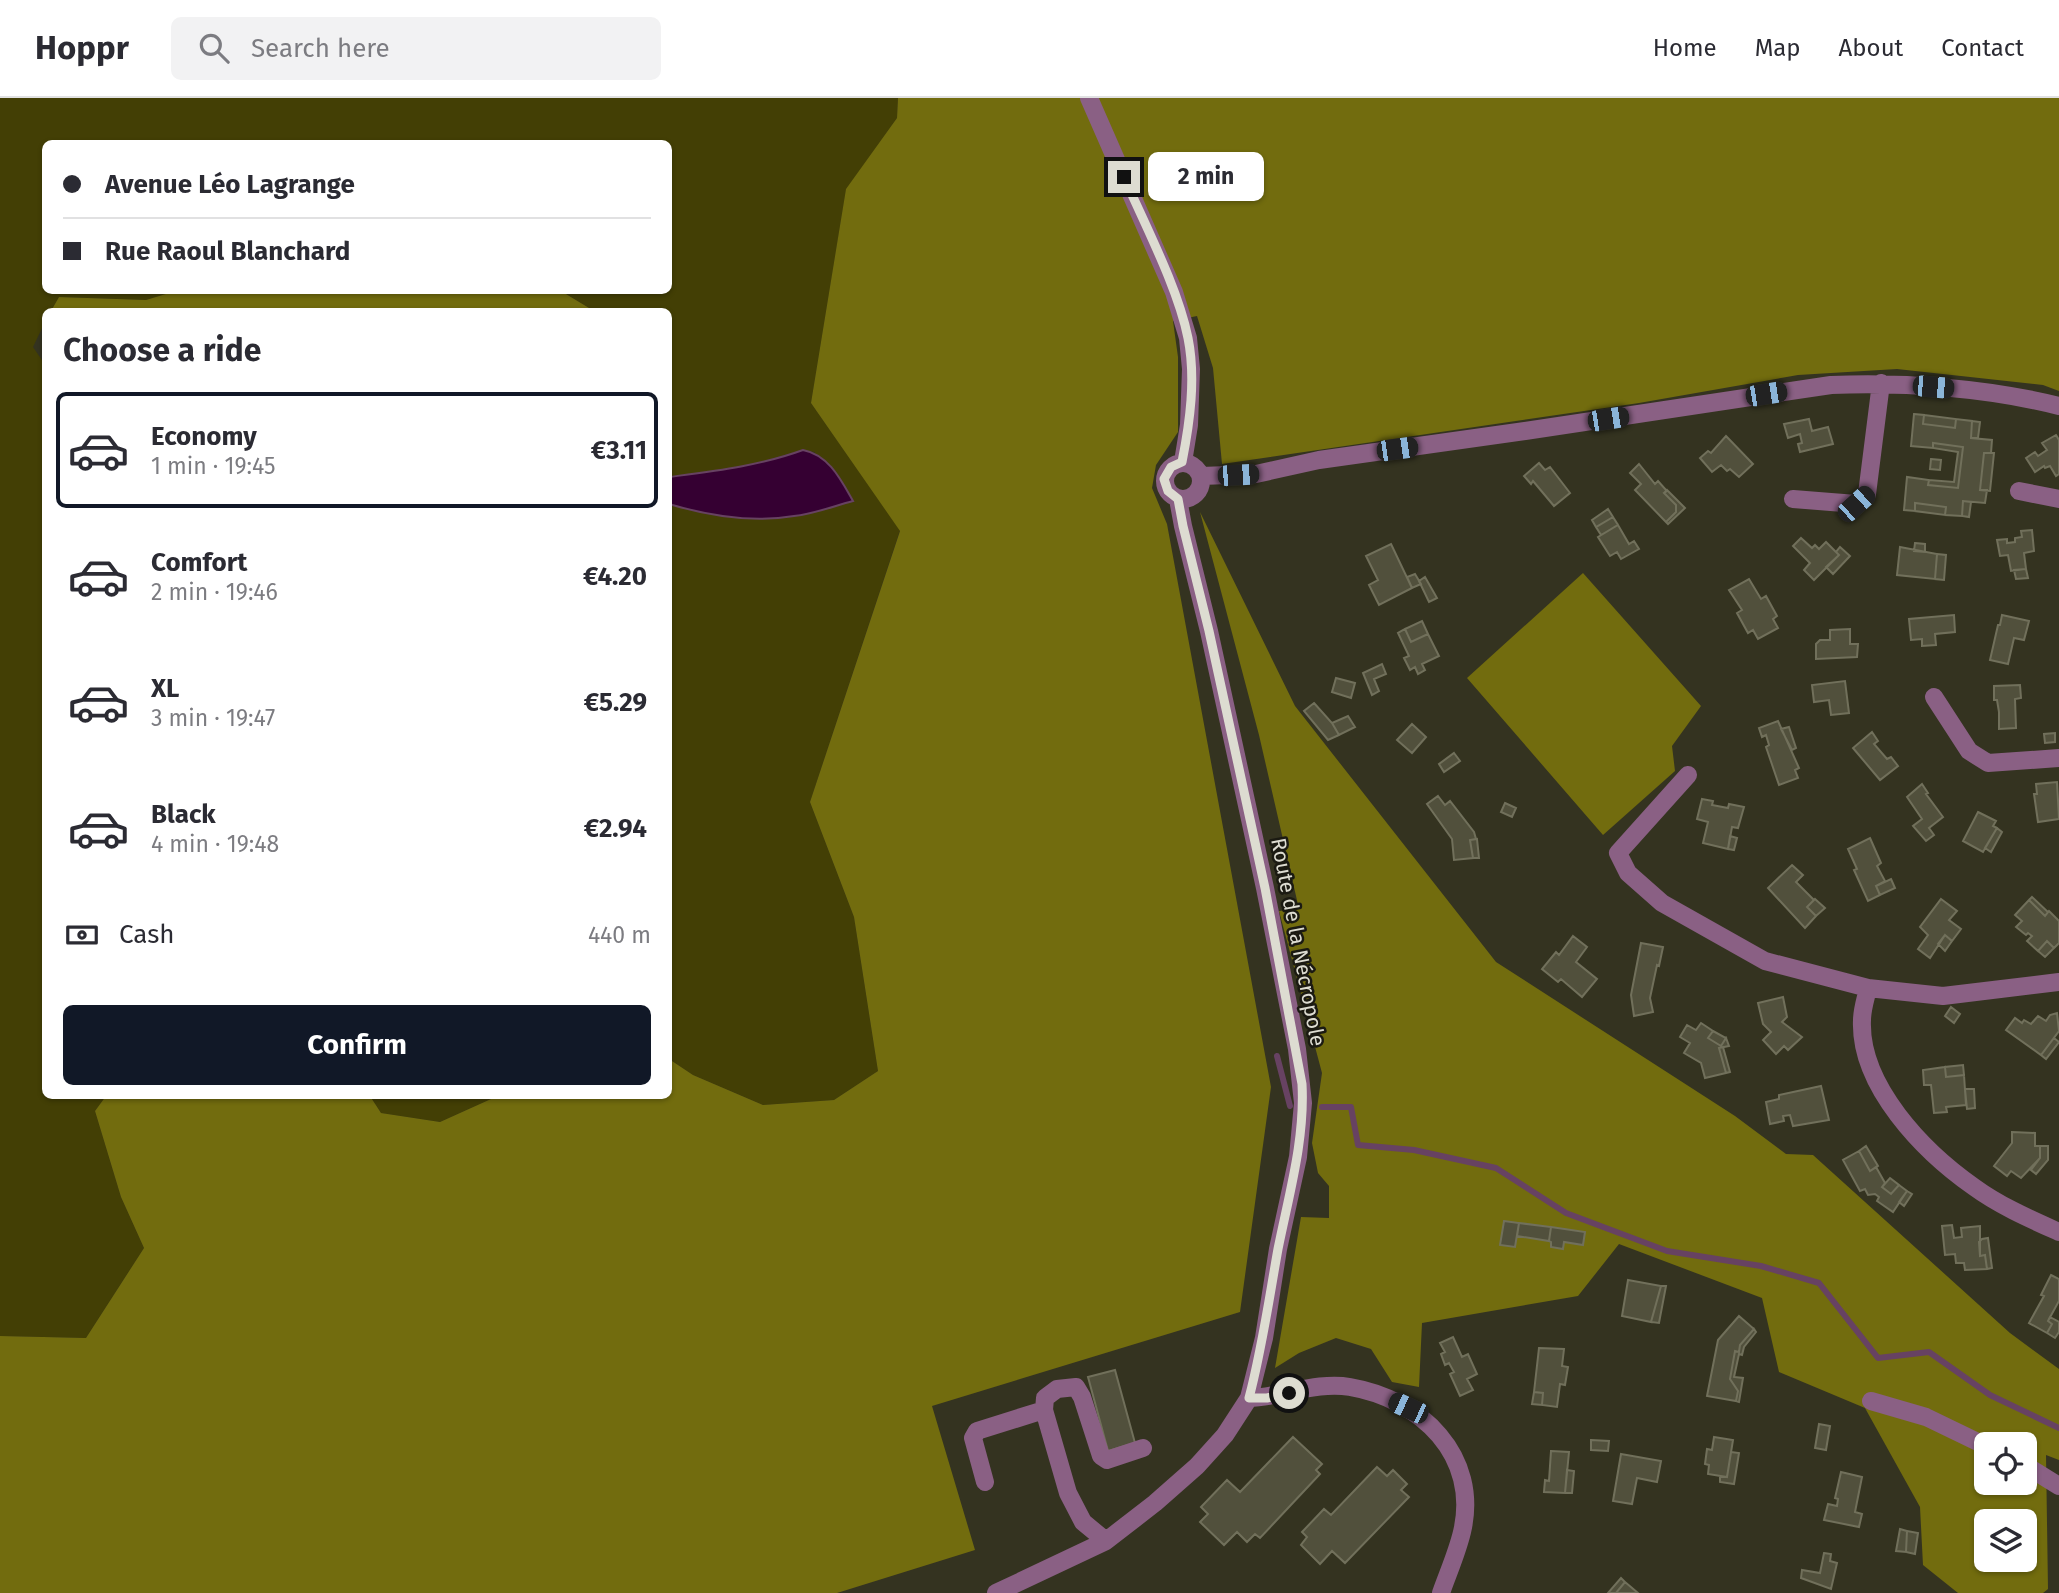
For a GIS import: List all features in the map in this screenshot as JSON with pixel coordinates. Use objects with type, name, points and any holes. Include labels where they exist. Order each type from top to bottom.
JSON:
[{"type":"street","points":[[1089,98],[1174,292],[1188,338],[1191,369],[1189,425],[1182,462]]},
{"type":"street","points":[[1201,476],[1256,474],[1320,460],[1831,385],[1881,383],[1959,389],[2059,406]]},
{"type":"street","points":[[1793,499],[1856,504],[1867,494],[1881,383]]},
{"type":"street","points":[[1182,462],[1194,466],[1201,476],[1200,488],[1191,498],[1178,499],[1168,491],[1164,479],[1171,467],[1182,462]]},
{"type":"street","points":[[2019,491],[2059,499]]},
{"type":"street","name":"Route de la Nécropole","points":[[996,1593],[1106,1541],[1197,1466],[1225,1435],[1249,1398],[1264,1338],[1298,1157],[1302,1084],[1265,888],[1178,499]]},
{"type":"street","points":[[1934,697],[1969,751],[1988,764],[2059,758]]},
{"type":"street","points":[[1688,775],[1618,853],[1628,873],[1662,903],[1765,961],[1868,988],[1943,996],[2059,982]]},
{"type":"street","points":[[1868,988],[1862,1020],[1866,1055],[1882,1093],[1915,1137],[1973,1187],[2016,1213],[2059,1232]]},
{"type":"street","points":[[1106,1541],[1083,1522],[1068,1493],[1044,1410],[1045,1398],[1057,1389],[1076,1387],[1082,1396],[1101,1456],[1107,1460],[1143,1448]]},
{"type":"street","points":[[1249,1398],[1267,1398],[1311,1388],[1348,1387],[1386,1397],[1408,1408],[1436,1429],[1456,1459],[1464,1496],[1462,1531],[1441,1593]]},
{"type":"street","points":[[1871,1401],[1926,1417],[1974,1440]]},
{"type":"street","points":[[985,1482],[973,1438],[977,1432],[1044,1410]]},
{"type":"street","points":[[2037,1472],[2059,1486]]},
{"type":"shaded area","points":[[0,98],[898,98],[897,118],[846,190],[811,403],[900,530],[810,802],[854,917],[878,1071],[834,1100],[763,1105],[693,1075],[672,1061],[672,505],[731,516],[795,516],[815,452],[797,452],[731,470],[672,477],[672,308],[589,308],[566,294],[672,294],[672,140],[42,140],[42,294],[168,294],[146,300],[59,297],[53,308],[42,308],[42,328],[33,347],[42,360],[42,1099],[104,1099],[95,1111],[121,1197],[144,1248],[86,1338],[0,1336]]},
{"type":"shaded area","points":[[898,98],[2059,98],[2059,391],[2043,385],[1897,369],[1798,375],[1639,403],[1222,464],[1213,368],[1197,316],[1173,321],[1178,357],[1178,432],[1156,465],[1152,488],[1167,524],[1271,1087],[1240,1312],[932,1406],[975,1550],[837,1593],[0,1593],[0,1336],[86,1338],[144,1248],[121,1197],[95,1111],[104,1099],[372,1099],[381,1113],[440,1122],[491,1099],[672,1099],[672,1061],[693,1075],[763,1105],[834,1100],[878,1071],[854,917],[810,802],[900,531],[811,403],[846,189],[897,118]]},
{"type":"shaded area","points":[[166,294],[566,294],[589,308],[53,308],[59,297],[146,300]]},
{"type":"shaded area","points":[[803,450],[820,457],[839,477],[853,501],[801,515],[762,519],[715,515],[672,505],[672,477],[786,456]]},
{"type":"shaded area","points":[[1200,512],[1295,706],[1496,962],[1735,1116],[1786,1154],[1813,1155],[2010,1333],[2059,1369],[2059,1460],[2046,1455],[2048,1589],[2043,1593],[1958,1593],[1923,1565],[1920,1507],[1865,1408],[1779,1372],[1762,1298],[1619,1244],[1578,1296],[1422,1323],[1419,1387],[1392,1382],[1371,1349],[1336,1338],[1299,1353],[1275,1368],[1301,1217],[1329,1218],[1329,1186],[1318,1173],[1312,1143],[1322,1073],[1279,911],[1299,909],[1259,735]]},
{"type":"shaded area","points":[[1583,573],[1701,706],[1672,746],[1675,771],[1603,835],[1467,678]]},
{"type":"shaded area","points":[[372,1099],[491,1099],[440,1122],[381,1113]]},
{"type":"building","points":[[1914,414],[1924,415],[1923,424],[1955,428],[1956,419],[1972,421],[1971,438],[1992,440],[1991,453],[1984,453],[1980,490],[1987,490],[1985,503],[1963,501],[1962,516],[1945,515],[1946,507],[1915,503],[1915,511],[1904,510],[1907,477],[1929,480],[1928,485],[1958,488],[1963,447],[1933,443],[1933,448],[1911,446]]},
{"type":"building","points":[[1924,415],[1956,419],[1955,428],[1923,424]]},
{"type":"building","points":[[1809,419],[1812,431],[1828,427],[1833,444],[1800,452],[1800,434],[1788,438],[1784,424]]},
{"type":"building","points":[[1972,421],[1980,422],[1978,438],[1971,438]]},
{"type":"building","points":[[2056,435],[2059,440],[2059,474],[2056,476],[2050,466],[2044,466],[2035,472],[2026,458],[2035,452],[2038,456],[2047,450],[2042,443]]},
{"type":"building","points":[[1726,436],[1753,464],[1739,477],[1721,465],[1712,472],[1700,458],[1708,451],[1711,453]]},
{"type":"building","points":[[1933,443],[1963,447],[1958,488],[1928,485],[1929,480],[1954,482],[1958,452],[1933,448]]},
{"type":"building","points":[[1984,453],[1994,453],[1990,491],[1980,490]]},
{"type":"building","points":[[1931,459],[1941,460],[1940,470],[1930,469]]},
{"type":"building","points":[[1539,463],[1545,470],[1550,467],[1570,493],[1554,506],[1533,481],[1531,484],[1524,476]]},
{"type":"building","points":[[1639,464],[1655,484],[1658,481],[1667,491],[1664,493],[1676,505],[1676,512],[1666,522],[1635,490],[1641,484],[1630,473]]},
{"type":"building","points":[[1667,490],[1685,508],[1668,524],[1666,522],[1676,512],[1676,505],[1664,493]]},
{"type":"building","points":[[1963,501],[1971,502],[1969,517],[1962,516]]},
{"type":"building","points":[[1915,503],[1946,507],[1945,515],[1915,511]]},
{"type":"building","points":[[1608,509],[1613,517],[1596,527],[1592,520]]},
{"type":"building","points":[[1613,517],[1618,525],[1601,535],[1596,527]]},
{"type":"building","points":[[1618,525],[1629,544],[1634,541],[1639,549],[1621,559],[1617,552],[1610,556],[1598,537]]},
{"type":"building","points":[[2032,530],[2034,551],[2024,553],[2026,569],[2011,571],[2008,555],[2000,556],[1997,540],[2015,542],[2015,538],[2022,537],[2021,531]]},
{"type":"building","points":[[1801,538],[1812,548],[1815,545],[1819,549],[1826,542],[1839,555],[1814,580],[1804,570],[1810,563],[1793,546]]},
{"type":"building","points":[[1915,543],[1925,544],[1925,552],[1914,551]]},
{"type":"building","points":[[1391,544],[1412,588],[1379,605],[1369,585],[1378,580],[1366,556]]},
{"type":"building","points":[[1840,547],[1850,556],[1833,574],[1826,567],[1839,555],[1836,552]]},
{"type":"building","points":[[1900,547],[1937,554],[1935,579],[1897,575]]},
{"type":"building","points":[[1937,554],[1946,555],[1944,580],[1935,579]]},
{"type":"building","points":[[2026,569],[2028,578],[2016,579],[2014,570]]},
{"type":"building","points":[[1415,574],[1421,584],[1412,588],[1407,577]]},
{"type":"building","points":[[1425,577],[1437,598],[1429,602],[1419,581]]},
{"type":"building","points":[[1749,579],[1761,599],[1766,596],[1777,616],[1773,619],[1778,628],[1758,639],[1753,630],[1748,633],[1737,613],[1742,610],[1729,590]]},
{"type":"building","points":[[1954,615],[1955,632],[1935,634],[1936,645],[1922,646],[1922,639],[1911,640],[1909,619]]},
{"type":"building","points":[[2002,615],[2029,621],[2024,640],[2014,638],[2008,664],[1990,660]]},
{"type":"building","points":[[1422,621],[1428,634],[1411,642],[1405,629]]},
{"type":"building","points":[[1405,629],[1411,642],[1428,634],[1439,656],[1422,664],[1425,670],[1418,674],[1415,667],[1410,670],[1404,658],[1409,656],[1398,633]]},
{"type":"building","points":[[1850,629],[1850,644],[1858,644],[1857,657],[1816,659],[1816,644],[1820,640],[1830,640],[1830,630]]},
{"type":"building","points":[[1382,664],[1386,674],[1374,679],[1379,691],[1372,695],[1363,673]]},
{"type":"building","points":[[1336,678],[1355,683],[1351,698],[1332,692]]},
{"type":"building","points":[[1845,681],[1849,713],[1831,715],[1829,700],[1814,702],[1812,685]]},
{"type":"building","points":[[2020,685],[2021,698],[2015,699],[2016,728],[1999,729],[1994,686]]},
{"type":"building","points":[[1314,703],[1339,735],[1328,740],[1304,711]]},
{"type":"building","points":[[1348,716],[1355,727],[1339,735],[1332,723]]},
{"type":"building","points":[[1778,721],[1799,768],[1795,770],[1798,778],[1779,785],[1766,747],[1769,745],[1766,735],[1762,737],[1759,728]]},
{"type":"building","points":[[1412,724],[1426,737],[1412,753],[1397,740]]},
{"type":"building","points":[[1789,727],[1796,748],[1792,750],[1781,729]]},
{"type":"building","points":[[1872,732],[1878,741],[1874,744],[1887,759],[1891,757],[1898,766],[1880,780],[1853,748]]},
{"type":"building","points":[[2055,733],[2055,742],[2045,743],[2044,734]]},
{"type":"building","points":[[1454,753],[1460,761],[1444,772],[1439,764]]},
{"type":"building","points":[[2057,782],[2059,819],[2038,822],[2034,794],[2037,794],[2036,784]]},
{"type":"building","points":[[1922,784],[1943,817],[1929,828],[1934,835],[1926,841],[1913,826],[1922,819],[1907,797]]},
{"type":"building","points":[[1438,796],[1445,805],[1450,801],[1474,832],[1476,839],[1470,840],[1473,858],[1454,860],[1452,839],[1427,804]]},
{"type":"building","points":[[1702,799],[1713,801],[1712,805],[1744,807],[1738,828],[1732,827],[1728,849],[1703,843],[1708,822],[1697,819]]},
{"type":"building","points":[[1505,803],[1516,808],[1512,817],[1501,812]]},
{"type":"building","points":[[1978,812],[1996,821],[1993,826],[1997,828],[1983,852],[1963,841]]},
{"type":"building","points":[[1997,828],[2002,832],[1991,852],[1985,848]]},
{"type":"building","points":[[1730,836],[1737,838],[1734,850],[1728,849]]},
{"type":"building","points":[[1870,838],[1881,863],[1877,866],[1885,881],[1876,886],[1880,895],[1868,901],[1848,849]]},
{"type":"building","points":[[1477,839],[1479,858],[1473,858],[1470,840]]},
{"type":"building","points":[[1792,865],[1803,875],[1796,882],[1814,900],[1807,907],[1816,916],[1805,928],[1768,888]]},
{"type":"building","points":[[1891,879],[1895,888],[1880,895],[1876,886]]},
{"type":"building","points":[[2032,897],[2048,912],[2045,916],[2029,900]]},
{"type":"building","points":[[1815,899],[1825,908],[1816,916],[1807,907]]},
{"type":"building","points":[[1941,899],[1957,911],[1949,920],[1961,929],[1952,941],[1945,935],[1930,958],[1918,949],[1928,935],[1920,927]]},
{"type":"building","points":[[2029,900],[2045,916],[2049,911],[2059,921],[2059,943],[2054,948],[2047,941],[2038,951],[2027,941],[2032,936],[2016,927],[2022,921],[2015,915]]},
{"type":"building","points":[[1945,935],[1952,941],[1945,951],[1938,944]]},
{"type":"building","points":[[1573,936],[1587,947],[1576,962],[1597,979],[1582,997],[1561,979],[1558,982],[1542,969],[1556,952],[1559,955]]},
{"type":"building","points":[[2047,941],[2054,948],[2045,957],[2038,951]]},
{"type":"building","points":[[1641,943],[1663,947],[1650,998],[1653,1012],[1634,1016],[1631,995]]},
{"type":"building","points":[[1783,997],[1787,1017],[1782,1022],[1802,1037],[1788,1050],[1784,1046],[1776,1054],[1763,1040],[1771,1032],[1763,1024],[1758,1003]]},
{"type":"building","points":[[1951,1007],[1960,1014],[1954,1023],[1945,1016]]},
{"type":"building","points":[[2057,1013],[2059,1031],[2041,1055],[2006,1030],[2015,1018],[2022,1023],[2024,1020],[2031,1024],[2038,1016],[2046,1021],[2050,1015]]},
{"type":"building","points":[[1701,1023],[1713,1031],[1708,1038],[1721,1046],[1726,1038],[1729,1046],[1719,1048],[1726,1073],[1705,1078],[1701,1063],[1684,1053],[1690,1043],[1680,1037],[1687,1025],[1696,1030]]},
{"type":"building","points":[[1713,1031],[1726,1038],[1721,1046],[1708,1038]]},
{"type":"building","points":[[2054,1038],[2059,1042],[2046,1059],[2041,1055]]},
{"type":"building","points":[[1723,1047],[1730,1072],[1726,1073],[1719,1048]]},
{"type":"building","points":[[1963,1065],[1964,1075],[1946,1077],[1945,1067]]},
{"type":"building","points":[[1945,1067],[1946,1077],[1964,1075],[1966,1105],[1946,1107],[1947,1112],[1934,1113],[1931,1085],[1924,1085],[1923,1070]]},
{"type":"building","points":[[1821,1086],[1829,1120],[1793,1126],[1790,1115],[1783,1116],[1784,1121],[1770,1124],[1766,1102],[1779,1099],[1779,1095]]},
{"type":"building","points":[[1965,1089],[1974,1089],[1975,1108],[1967,1109]]},
{"type":"building","points":[[2012,1132],[2035,1133],[2035,1146],[2040,1146],[2040,1158],[2021,1178],[2011,1171],[2007,1176],[1994,1166],[2012,1143]]},
{"type":"building","points":[[1866,1146],[1878,1166],[1870,1171],[1859,1151]]},
{"type":"building","points":[[2040,1146],[2048,1146],[2048,1160],[2036,1174],[2031,1170],[2040,1158]]},
{"type":"building","points":[[1859,1151],[1870,1171],[1876,1167],[1885,1183],[1882,1187],[1891,1194],[1899,1185],[1907,1191],[1893,1212],[1877,1201],[1879,1197],[1875,1194],[1868,1195],[1865,1189],[1860,1191],[1843,1160]]},
{"type":"building","points":[[1890,1178],[1899,1185],[1891,1194],[1882,1187]]},
{"type":"building","points":[[1907,1191],[1912,1194],[1904,1206],[1899,1202]]},
{"type":"building","points":[[1504,1221],[1519,1223],[1515,1247],[1500,1245]]},
{"type":"building","points":[[1519,1223],[1551,1227],[1549,1241],[1517,1236]]},
{"type":"building","points":[[1952,1225],[1954,1238],[1962,1237],[1961,1228],[1980,1226],[1980,1256],[1985,1255],[1987,1269],[1965,1270],[1964,1263],[1956,1263],[1955,1254],[1945,1255],[1942,1226]]},
{"type":"building","points":[[1551,1227],[1585,1232],[1583,1245],[1564,1242],[1563,1249],[1551,1247]]},
{"type":"building","points":[[1988,1238],[1992,1268],[1987,1269],[1985,1255],[1980,1256],[1979,1242]]},
{"type":"building","points":[[2051,1275],[2059,1279],[2059,1301],[2048,1321],[2052,1324],[2047,1333],[2029,1323],[2044,1296],[2041,1295]]},
{"type":"building","points":[[1628,1280],[1661,1286],[1651,1322],[1622,1316]]},
{"type":"building","points":[[1661,1286],[1666,1286],[1659,1323],[1651,1322]]},
{"type":"building","points":[[1739,1316],[1754,1329],[1740,1345],[1739,1352],[1735,1351],[1730,1379],[1738,1391],[1736,1401],[1707,1396],[1718,1340]]},
{"type":"building","points":[[2050,1317],[2059,1322],[2059,1332],[2055,1338],[2047,1333],[2052,1324],[2048,1321]]},
{"type":"building","points":[[1754,1329],[1756,1332],[1744,1347],[1742,1355],[1739,1354],[1734,1377],[1743,1378],[1739,1402],[1736,1401],[1738,1391],[1730,1379],[1735,1351],[1739,1352],[1740,1345]]},
{"type":"building","points":[[1453,1337],[1462,1357],[1468,1354],[1477,1374],[1467,1379],[1473,1390],[1460,1396],[1450,1374],[1454,1372],[1449,1363],[1445,1365],[1441,1354],[1445,1352],[1440,1343]]},
{"type":"building","points":[[1539,1348],[1564,1349],[1562,1366],[1568,1367],[1565,1385],[1560,1384],[1557,1407],[1542,1405],[1543,1393],[1534,1392]]},
{"type":"building","points":[[1115,1370],[1135,1443],[1108,1451],[1088,1377]]},
{"type":"building","points":[[1534,1392],[1543,1393],[1542,1405],[1532,1404]]},
{"type":"building","points":[[1819,1424],[1830,1426],[1826,1450],[1815,1448]]},
{"type":"building","points":[[1293,1437],[1322,1464],[1316,1470],[1320,1474],[1260,1538],[1255,1534],[1247,1542],[1237,1532],[1224,1545],[1200,1522],[1208,1514],[1201,1507],[1227,1480],[1240,1492]]},
{"type":"building","points":[[1714,1437],[1733,1440],[1727,1477],[1708,1474],[1709,1465],[1705,1464],[1707,1449],[1712,1450]]},
{"type":"building","points":[[1591,1440],[1609,1441],[1608,1451],[1591,1450]]},
{"type":"building","points":[[1551,1451],[1569,1452],[1565,1493],[1544,1492],[1545,1480],[1549,1481]]},
{"type":"building","points":[[1731,1452],[1739,1453],[1734,1484],[1720,1482],[1720,1476],[1727,1477]]},
{"type":"building","points":[[1621,1454],[1661,1461],[1657,1482],[1637,1478],[1632,1504],[1613,1501]]},
{"type":"building","points":[[1377,1467],[1387,1476],[1393,1470],[1407,1484],[1401,1490],[1409,1497],[1345,1563],[1332,1551],[1320,1564],[1301,1545],[1307,1537],[1302,1532],[1324,1509],[1331,1515]]},
{"type":"building","points":[[1567,1470],[1574,1471],[1572,1493],[1565,1493]]},
{"type":"building","points":[[1841,1472],[1862,1477],[1855,1512],[1862,1514],[1859,1527],[1824,1520],[1828,1504],[1837,1506],[1838,1499],[1835,1498]]},
{"type":"building","points":[[1900,1529],[1907,1531],[1906,1552],[1896,1551]]},
{"type":"building","points":[[1907,1531],[1918,1533],[1915,1554],[1906,1552]]},
{"type":"building","points":[[1824,1553],[1831,1554],[1830,1561],[1837,1563],[1831,1589],[1801,1578],[1802,1570],[1820,1573]]},
{"type":"building","points":[[1621,1578],[1625,1582],[1616,1593],[1608,1593]]},
{"type":"building","points":[[1625,1582],[1638,1593],[1616,1593]]},
{"type":"waterway","points":[[1277,1056],[1290,1106]]},
{"type":"waterway","points":[[1322,1107],[1351,1107],[1358,1145],[1414,1150],[1496,1168],[1566,1213],[1667,1251],[1761,1266],[1819,1283],[1878,1358],[1929,1352],[1990,1395],[2059,1428]]},
{"type":"route","points":[[1124,177],[1174,292],[1188,338],[1191,369],[1189,425],[1182,462],[1171,467],[1164,479],[1168,491],[1178,499],[1209,631],[1265,888],[1302,1084],[1298,1157],[1264,1338],[1249,1398],[1267,1398],[1289,1393]]}]
